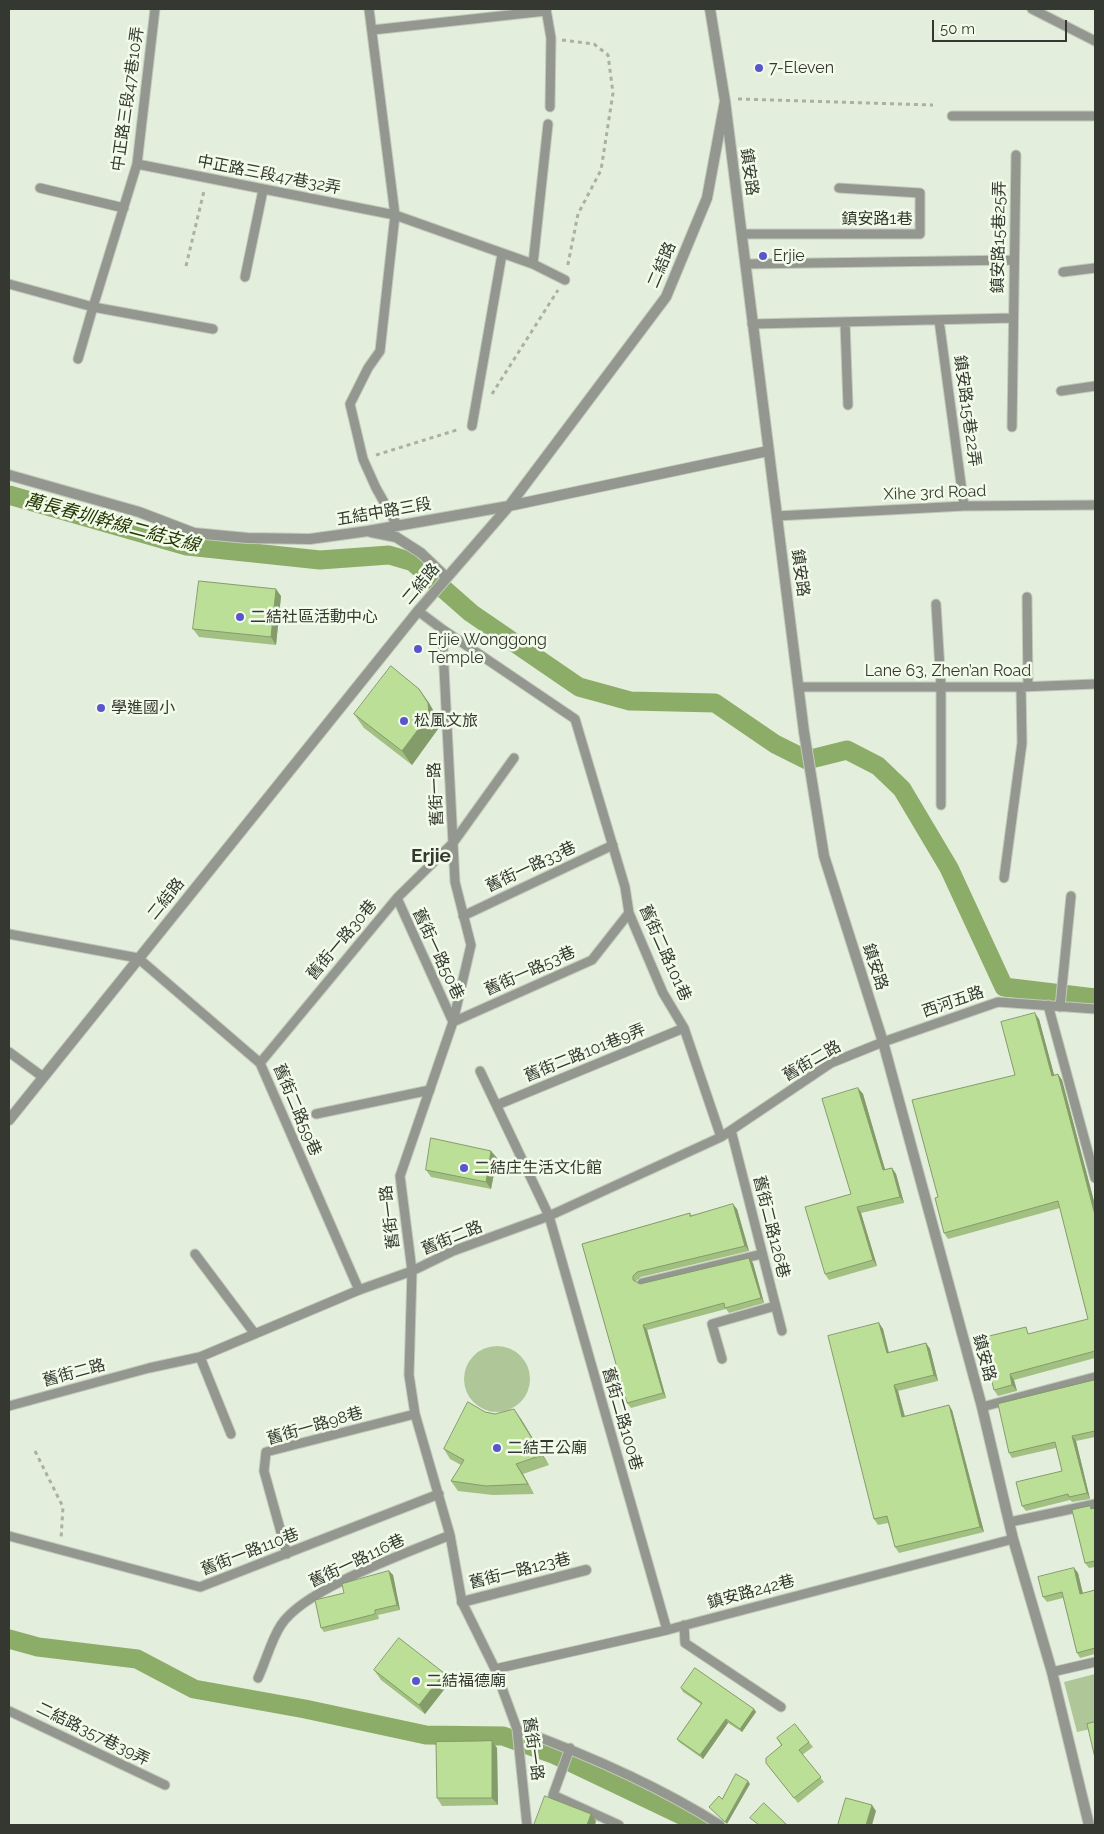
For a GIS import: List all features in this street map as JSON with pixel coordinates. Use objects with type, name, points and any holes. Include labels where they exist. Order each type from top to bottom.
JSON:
[{"type":"street","name":"二結路","points":[[9,1120],[418,611],[509,506],[666,297],[707,198],[725,101],[710,9]]},
{"type":"street","name":"鎮安路","points":[[725,101],[768,451],[800,687],[804,732],[824,856],[883,1042],[982,1407],[1013,1538],[1052,1672],[1089,1825]]},
{"type":"street","name":"五結中路三段","points":[[9,475],[56,490],[139,512],[194,532],[247,538],[310,538],[368,531],[397,524],[509,506],[768,451]]},
{"type":"street","points":[[368,531],[396,537],[421,553],[444,580]]},
{"type":"street","name":"舊街一路123巷","points":[[462,1602],[586,1570]]},
{"type":"lane","name":"中正路三段47巷10弄","points":[[78,359],[137,164],[155,9]]},
{"type":"lane","points":[[369,9],[395,216],[380,351],[368,368],[350,404],[363,459],[376,488],[397,524]]},
{"type":"lane","points":[[1032,9],[1095,41]]},
{"type":"lane","points":[[372,30],[546,10],[551,38],[550,107]]},
{"type":"lane","points":[[952,116],[1095,116]]},
{"type":"lane","points":[[533,264],[548,124]]},
{"type":"lane","name":"鎮安路15巷25弄","points":[[1012,427],[1016,155]]},
{"type":"lane","name":"中正路三段47巷32弄","points":[[137,164],[395,216],[533,264],[565,280]]},
{"type":"lane","points":[[40,188],[124,208]]},
{"type":"lane","name":"鎮安路1巷","points":[[742,234],[920,234],[920,194],[839,188]]},
{"type":"lane","points":[[245,276],[263,190]]},
{"type":"lane","points":[[472,426],[502,254]]},
{"type":"lane","points":[[746,264],[1014,260]]},
{"type":"lane","points":[[1063,272],[1095,268]]},
{"type":"lane","points":[[9,284],[93,307],[213,329]]},
{"type":"lane","points":[[752,324],[1013,318]]},
{"type":"lane","name":"鎮安路15巷22弄","points":[[939,320],[964,506]]},
{"type":"lane","points":[[845,322],[848,404]]},
{"type":"lane","points":[[1061,390],[1095,386]]},
{"type":"lane","name":"Xihe 3rd Road","points":[[777,516],[964,506],[1095,505]]},
{"type":"lane","points":[[1004,878],[1022,743],[1027,596]]},
{"type":"lane","points":[[936,604],[940,686],[941,805]]},
{"type":"lane","points":[[418,611],[442,629]]},
{"type":"lane","name":"舊街二路101巷","points":[[442,629],[575,719],[624,887],[629,913],[663,993],[684,1028],[721,1137]]},
{"type":"lane","name":"舊街一路","points":[[442,629],[455,882],[471,945],[453,1022],[400,1176],[412,1271],[409,1375],[414,1414],[450,1535],[462,1602],[495,1669],[517,1729],[527,1825]]},
{"type":"lane","name":"Lane 63, Zhen’an Road","points":[[800,687],[1025,687],[1095,684]]},
{"type":"lane","name":"舊街一路30巷","points":[[260,1063],[397,898],[453,843],[514,758]]},
{"type":"lane","name":"舊街一路33巷","points":[[463,916],[612,845]]},
{"type":"lane","points":[[1060,1006],[1070,896]]},
{"type":"lane","name":"舊街一路50巷","points":[[397,898],[453,1022]]},
{"type":"lane","name":"舊街一路53巷","points":[[453,1022],[592,960],[629,913]]},
{"type":"lane","points":[[9,934],[138,958]]},
{"type":"lane","name":"舊街二路59巷","points":[[138,958],[260,1063],[359,1290]]},
{"type":"lane","name":"西河五路","points":[[883,1042],[998,1002],[1095,1009]]},
{"type":"lane","points":[[1048,1005],[1095,1178]]},
{"type":"lane","name":"舊街二路101巷9弄","points":[[497,1105],[684,1028]]},
{"type":"lane","name":"舊街二路","points":[[9,1406],[149,1368],[200,1357],[359,1290],[412,1271],[453,1251],[549,1216],[721,1137],[831,1063],[883,1042]]},
{"type":"lane","points":[[9,1052],[43,1077]]},
{"type":"lane","name":"舊街二路100巷","points":[[480,1071],[549,1216],[668,1630]]},
{"type":"lane","points":[[316,1114],[430,1090]]},
{"type":"lane","name":"舊街二路126巷","points":[[731,1130],[782,1331]]},
{"type":"lane","points":[[195,1254],[255,1334]]},
{"type":"lane","points":[[642,1283],[762,1254]]},
{"type":"lane","points":[[722,1359],[712,1324],[776,1306]]},
{"type":"lane","points":[[200,1357],[231,1434]]},
{"type":"lane","points":[[982,1407],[1095,1377]]},
{"type":"lane","name":"舊街一路98巷","points":[[287,1554],[264,1471],[266,1452],[414,1414]]},
{"type":"lane","name":"舊街一路110巷","points":[[9,1536],[200,1587],[439,1494]]},
{"type":"lane","points":[[1010,1522],[1095,1504]]},
{"type":"lane","name":"舊街一路116巷","points":[[258,1678],[282,1624],[306,1602],[347,1578],[450,1535]]},
{"type":"lane","name":"鎮安路242巷","points":[[495,1669],[684,1626],[1013,1538]]},
{"type":"lane","points":[[684,1626],[685,1643],[781,1707]]},
{"type":"lane","points":[[1052,1672],[1095,1662]]},
{"type":"lane","name":"二結路357巷39弄","points":[[9,1712],[165,1785]]},
{"type":"lane","points":[[517,1729],[570,1748],[696,1810],[720,1825]]},
{"type":"lane","points":[[570,1748],[553,1796],[619,1825]]},
{"type":"path","points":[[487,402],[565,280],[578,214],[601,170],[613,93],[608,55],[594,44],[551,38]]},
{"type":"path","points":[[725,101],[791,99],[933,105]]},
{"type":"path","points":[[186,266],[207,178]]},
{"type":"path","points":[[363,459],[472,426]]},
{"type":"path","points":[[35,1451],[63,1507],[61,1550]]},
{"type":"green space","points":[[490,1346],[504,1346],[516,1351],[525,1360],[530,1372],[528,1392],[521,1403],[504,1412],[490,1412],[478,1407],[469,1398],[464,1386],[464,1372],[469,1360],[478,1351]]},
{"type":"green space","points":[[1095,1674],[1095,1728],[1077,1732],[1064,1682]]},
{"type":"building","name":"二結社區活動中心","points":[[199,581],[276,589],[271,637],[193,629]]},
{"type":"building","name":"松風文旅","points":[[391,666],[419,689],[428,703],[429,715],[402,751],[354,714]]},
{"type":"building","points":[[1035,1013],[1052,1076],[1058,1074],[1095,1215],[1095,1351],[1010,1374],[1012,1385],[994,1390],[981,1338],[1026,1327],[1028,1334],[1088,1319],[1058,1201],[944,1233],[935,1198],[938,1197],[912,1100],[1015,1075],[1001,1022]]},
{"type":"building","points":[[858,1088],[883,1170],[892,1168],[900,1197],[857,1207],[873,1260],[825,1274],[805,1207],[851,1194],[822,1099]]},
{"type":"building","name":"二結庄生活文化館","points":[[431,1138],[491,1151],[486,1182],[426,1170]]},
{"type":"building","points":[[733,1204],[745,1246],[637,1272],[633,1276],[633,1280],[640,1284],[749,1258],[761,1298],[725,1308],[724,1303],[643,1325],[663,1393],[627,1403],[582,1244],[690,1213],[690,1216]]},
{"type":"building","points":[[879,1323],[887,1353],[926,1343],[934,1375],[894,1385],[902,1417],[949,1405],[980,1527],[895,1547],[887,1516],[874,1519],[828,1336]]},
{"type":"building","points":[[1095,1380],[1095,1431],[1072,1436],[1087,1493],[1069,1497],[1068,1494],[1022,1506],[1016,1482],[1062,1471],[1055,1442],[1009,1453],[998,1404]]},
{"type":"building","name":"二結王公廟","points":[[468,1402],[485,1412],[495,1414],[514,1409],[542,1455],[516,1464],[528,1484],[486,1486],[451,1481],[464,1460],[444,1449]]},
{"type":"building","points":[[1090,1506],[1091,1509],[1095,1508],[1095,1561],[1085,1563],[1072,1510]]},
{"type":"building","points":[[1074,1568],[1080,1594],[1095,1590],[1095,1648],[1077,1653],[1062,1592],[1043,1597],[1038,1577]]},
{"type":"building","points":[[389,1571],[397,1605],[375,1610],[375,1614],[321,1628],[315,1600],[344,1593],[342,1584]]},
{"type":"building","name":"二結福德廟","points":[[399,1638],[444,1673],[419,1705],[374,1670]]},
{"type":"building","points":[[695,1668],[754,1709],[740,1729],[726,1719],[700,1755],[677,1739],[702,1703],[681,1688]]},
{"type":"building","points":[[1095,1722],[1095,1758],[1087,1724]]},
{"type":"building","points":[[795,1724],[809,1742],[799,1750],[821,1777],[794,1798],[766,1763],[766,1758],[782,1745],[777,1738]]},
{"type":"building","points":[[492,1741],[492,1798],[437,1798],[436,1742]]},
{"type":"building","points":[[736,1774],[748,1781],[725,1822],[709,1807],[719,1796],[722,1799]]},
{"type":"building","points":[[545,1796],[591,1814],[587,1825],[534,1825]]},
{"type":"building","points":[[846,1798],[872,1805],[866,1825],[838,1825]]},
{"type":"building","points":[[764,1803],[787,1825],[759,1825],[750,1818]]},
{"type":"waterway","name":"萬長春圳幹線二結支線","points":[[9,495],[187,546],[320,560],[389,555],[413,562],[471,613],[579,687],[630,701],[715,703],[775,744],[807,760],[847,750],[878,766],[902,789],[949,868],[1004,987],[1095,998]]},
{"type":"waterway","points":[[9,1639],[38,1647],[137,1659],[194,1689],[305,1709],[426,1735],[503,1736],[553,1754],[702,1825]]},
{"type":"place","name":"7-Eleven","points":[[759,68]]},
{"type":"place","name":"Erjie","points":[[763,256]]},
{"type":"place","name":"二結社區活動中心","points":[[240,617]]},
{"type":"place","name":"Erjie Wonggong Temple","points":[[418,649]]},
{"type":"place","name":"學進國小","points":[[101,708]]},
{"type":"place","name":"松風文旅","points":[[404,721]]},
{"type":"place","name":"二結庄生活文化館","points":[[464,1168]]},
{"type":"place","name":"二結王公廟","points":[[497,1448]]},
{"type":"place","name":"二結福德廟","points":[[416,1681]]},
{"type":"district","name":"Erjie","points":[[431,856]]}]
